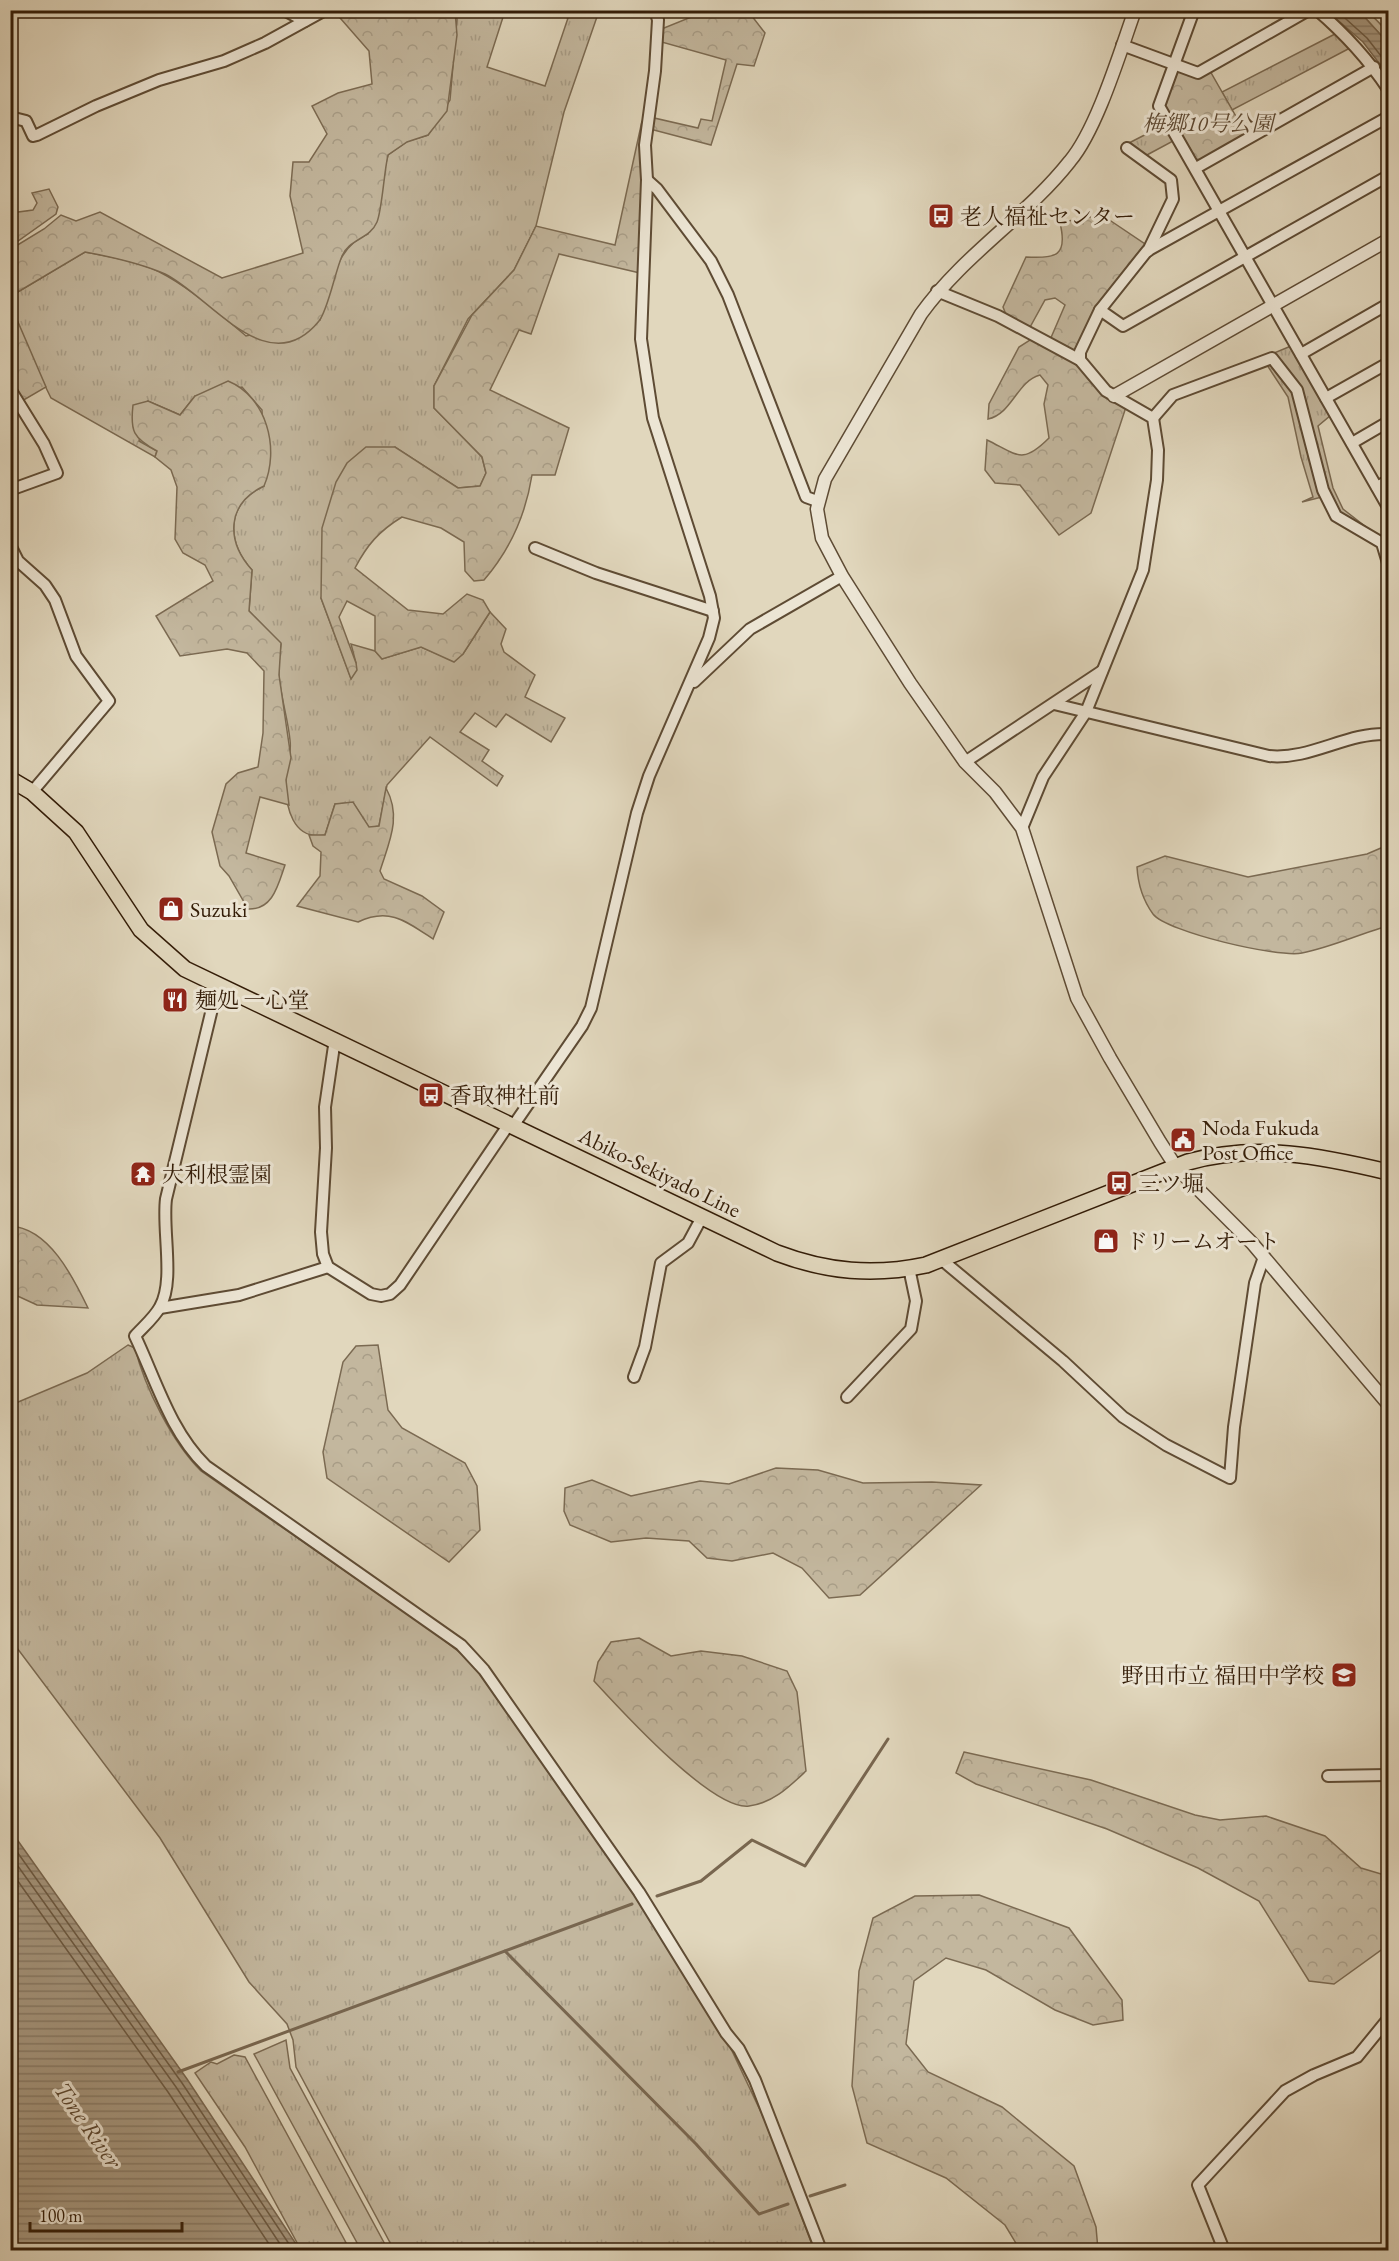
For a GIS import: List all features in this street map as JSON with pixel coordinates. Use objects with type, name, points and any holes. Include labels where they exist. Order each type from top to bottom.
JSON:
[{"type":"main road","name":"Abiko-Sekiyado Line","points":[[10,779],[32,792],[76,831],[134,921],[153,944],[185,969],[777,1253],[810,1264],[860,1272],[909,1268],[942,1260],[1176,1167],[1222,1155],[1277,1151],[1326,1157],[1389,1172]]},
{"type":"street","points":[[284,10],[305,21]]},
{"type":"street","points":[[10,117],[26,121],[33,136],[37,135],[96,106],[159,80],[224,61],[325,10]]},
{"type":"street","points":[[335,1039],[325,1107],[326,1148],[322,1173],[321,1232],[323,1254],[328,1267],[371,1294],[381,1296],[390,1294],[400,1285],[582,1026],[591,1008],[598,989],[636,813],[649,776],[691,684],[709,638],[713,611],[703,571],[653,418],[641,339],[645,145],[655,71],[658,20],[656,10]]},
{"type":"street","points":[[1135,10],[1087,134],[1071,161],[938,291],[921,314],[837,458],[817,501],[822,538],[882,642],[965,762],[995,792],[1022,828],[1081,1006],[1176,1167],[1264,1257],[1389,1404]]},
{"type":"street","points":[[1194,10],[1159,106],[1389,507]]},
{"type":"street","points":[[1122,45],[1198,73],[1309,10]]},
{"type":"street","points":[[1317,10],[1343,32],[1389,89]]},
{"type":"street","points":[[1196,168],[1374,68]]},
{"type":"street","points":[[1148,251],[1389,117]]},
{"type":"street","points":[[1080,360],[1080,352],[1100,310],[1148,251],[1173,199],[1171,180],[1127,148]]},
{"type":"street","points":[[1100,310],[1123,327],[1389,176]]},
{"type":"street","points":[[646,180],[657,189],[711,261],[728,295],[806,497],[817,501]]},
{"type":"street","points":[[1114,396],[1389,240]]},
{"type":"street","points":[[938,291],[999,316],[1080,360],[1106,391],[1153,418]]},
{"type":"street","points":[[1301,354],[1389,304]]},
{"type":"street","points":[[1022,828],[1043,777],[1086,712],[1143,570],[1157,480],[1158,450],[1153,418],[1173,395],[1272,358],[1297,390],[1323,490],[1336,516],[1385,542],[1389,563]]},
{"type":"street","points":[[1326,398],[1389,363]]},
{"type":"street","points":[[10,389],[40,435],[57,473],[10,490]]},
{"type":"street","points":[[1352,443],[1389,422]]},
{"type":"street","points":[[1377,487],[1389,481]]},
{"type":"street","points":[[10,545],[18,561],[45,585],[55,600],[76,656],[109,701],[32,792]]},
{"type":"street","points":[[535,548],[596,573],[713,611]]},
{"type":"street","points":[[691,684],[750,628],[842,576]]},
{"type":"street","points":[[965,762],[1102,671]]},
{"type":"street","points":[[1054,704],[1275,757],[1318,751],[1369,734],[1389,734]]},
{"type":"street","points":[[218,984],[166,1199],[164,1216],[165,1293],[160,1308],[135,1336],[167,1409],[192,1453],[223,1480],[461,1645],[484,1670],[638,1890],[726,2033],[740,2049],[764,2102],[820,2250]]},
{"type":"street","points":[[634,1377],[645,1347],[661,1263],[688,1243],[702,1217]]},
{"type":"street","points":[[942,1260],[1063,1361],[1123,1417],[1166,1445],[1230,1478],[1255,1283],[1264,1257]]},
{"type":"street","points":[[160,1308],[239,1294],[328,1267]]},
{"type":"street","points":[[847,1397],[911,1329],[916,1301],[909,1268]]},
{"type":"street","points":[[1328,1776],[1389,1775]]},
{"type":"street","points":[[1224,2250],[1198,2185],[1285,2091],[1314,2075],[1357,2057],[1389,2019]]},
{"type":"green space","points":[[334,11],[455,11],[457,35],[447,111],[428,135],[407,142],[388,155],[377,222],[370,232],[345,250],[319,321],[300,338],[280,343],[260,340],[240,329],[165,274],[126,261],[85,252],[16,293],[15,315],[46,387],[22,401],[11,384],[11,249],[44,229],[61,215],[76,221],[100,212],[222,278],[303,253],[290,196],[293,162],[309,162],[327,134],[312,106],[338,93],[372,84],[369,51]]},
{"type":"green space","points":[[455,11],[505,11],[487,67],[545,86],[568,18],[551,13],[552,11],[599,11],[564,112],[536,226],[514,270],[468,319],[434,386],[434,408],[482,457],[486,473],[480,486],[458,488],[395,447],[321,598],[351,678],[356,663],[351,644],[375,651],[382,659],[421,647],[454,661],[463,654],[490,612],[506,629],[501,644],[504,652],[535,675],[525,697],[565,718],[551,742],[506,714],[496,727],[475,713],[460,732],[489,750],[482,761],[503,776],[497,786],[430,737],[387,785],[379,826],[369,828],[353,803],[335,804],[325,835],[314,835],[305,833],[298,827],[289,811],[286,781],[290,746],[279,676],[281,644],[249,611],[252,570],[243,559],[234,535],[234,524],[242,503],[264,486],[262,410],[242,387],[195,396],[180,415],[148,401],[139,441],[157,451],[155,457],[51,398],[30,355],[15,315],[16,293],[85,252],[116,258],[158,271],[198,296],[246,336],[320,320],[335,270],[341,259],[348,248],[368,234],[388,155],[408,141],[428,135],[450,100],[457,19]]},
{"type":"green space","points":[[706,11],[748,11],[765,33],[754,66],[737,64],[711,145],[650,129],[654,118],[698,128],[701,119],[712,121],[726,60],[658,41],[659,30]]},
{"type":"green space","points":[[1359,11],[1367,11],[1378,22],[1386,33],[1388,43]]},
{"type":"green space","points":[[1335,34],[1350,48],[1232,110],[1222,92]]},
{"type":"green space","name":"梅郷10号公園","points":[[1181,70],[1210,71],[1246,134],[1200,160],[1196,159],[1165,105],[1176,72]]},
{"type":"green space","points":[[642,121],[640,273],[559,254],[531,334],[519,330],[490,390],[569,428],[555,475],[532,475],[526,503],[516,530],[502,556],[484,580],[474,581],[465,571],[464,542],[441,528],[402,517],[374,539],[355,568],[408,610],[443,614],[467,594],[483,600],[490,612],[463,654],[454,662],[421,647],[382,659],[375,651],[375,616],[347,601],[339,617],[356,663],[357,670],[351,679],[321,598],[322,528],[336,482],[347,463],[366,447],[395,447],[458,488],[480,486],[486,473],[482,457],[434,408],[434,386],[472,315],[514,270],[536,226],[615,245]]},
{"type":"green space","points":[[1166,124],[1175,140],[1145,156],[1129,143]]},
{"type":"green space","points":[[49,189],[58,207],[56,214],[11,246],[11,213],[33,210],[37,203],[32,193]]},
{"type":"green space","points":[[1102,215],[1145,244],[1094,310],[1074,354],[1050,340],[1065,305],[1055,298],[1045,300],[1029,329],[1007,317],[1003,307],[1026,257],[1052,256],[1061,249],[1060,223]]},
{"type":"green space","points":[[1033,338],[1075,360],[1126,407],[1091,513],[1059,535],[1020,485],[995,483],[985,470],[987,440],[1020,455],[1032,452],[1049,438],[1044,404],[1048,385],[1040,375],[1032,378],[1003,411],[988,419],[989,404],[1019,347]]},
{"type":"green space","points":[[1291,346],[1331,415],[1318,426],[1333,488],[1343,509],[1379,537],[1339,512],[1328,490],[1301,388],[1274,353]]},
{"type":"green space","points":[[1267,365],[1273,366],[1292,392],[1322,497],[1302,502],[1313,497],[1301,457],[1288,397]]},
{"type":"green space","points":[[228,381],[252,399],[261,411],[270,441],[269,472],[264,486],[242,503],[234,524],[234,535],[243,559],[252,570],[249,611],[281,643],[279,675],[291,758],[286,780],[289,805],[260,797],[246,853],[285,865],[277,888],[269,901],[256,908],[248,909],[229,876],[220,866],[212,832],[226,784],[238,773],[258,767],[263,733],[264,671],[247,653],[227,649],[180,656],[156,616],[213,581],[205,565],[183,553],[175,539],[177,487],[171,470],[155,457],[157,451],[138,438],[132,421],[133,405],[148,401],[180,415],[195,396]]},
{"type":"green space","points":[[386,788],[391,799],[394,819],[380,871],[384,879],[422,896],[444,912],[433,939],[397,918],[379,916],[358,922],[297,906],[320,876],[321,852],[313,846],[309,835],[325,835],[335,804],[353,802],[369,827],[379,826]]},
{"type":"green space","points":[[1388,845],[1388,922],[1381,928],[1302,953],[1271,952],[1248,948],[1200,936],[1162,921],[1153,914],[1146,903],[1141,891],[1137,867],[1165,856],[1248,877],[1367,854]]},
{"type":"green space","points":[[10,1226],[37,1235],[48,1245],[67,1269],[88,1308],[37,1305],[11,1293]]},
{"type":"green space","points":[[128,1345],[135,1348],[145,1380],[170,1430],[201,1471],[436,1634],[463,1655],[485,1679],[670,1944],[716,2017],[768,2127],[814,2250],[394,2250],[296,2067],[293,2040],[287,2024],[249,1982],[160,1838],[11,1640],[11,1405],[87,1373]]},
{"type":"green space","points":[[378,1345],[388,1410],[402,1428],[465,1463],[477,1486],[480,1530],[449,1562],[327,1478],[323,1452],[343,1362],[356,1346]]},
{"type":"green space","points":[[776,1468],[818,1470],[863,1483],[932,1482],[981,1485],[860,1595],[829,1598],[802,1568],[773,1553],[732,1561],[707,1558],[689,1541],[646,1538],[611,1542],[570,1525],[564,1511],[565,1488],[592,1480],[631,1496],[700,1481],[729,1484]]},
{"type":"green space","points":[[639,1638],[671,1656],[701,1651],[742,1656],[787,1671],[797,1692],[806,1771],[773,1798],[749,1806],[733,1803],[690,1776],[644,1734],[594,1681],[598,1662],[611,1642]]},
{"type":"green space","points":[[964,1752],[1091,1780],[1195,1815],[1220,1820],[1266,1816],[1325,1836],[1361,1868],[1388,1876],[1388,1945],[1334,1984],[1309,1981],[1259,1901],[1198,1868],[1107,1829],[976,1784],[956,1773]]},
{"type":"green space","points":[[979,1895],[1069,1928],[1122,2000],[1123,2020],[1093,2025],[1055,2010],[986,1970],[946,1958],[914,1981],[906,2044],[928,2072],[1002,2107],[1074,2166],[1096,2227],[1098,2250],[1020,2250],[1005,2225],[946,2178],[867,2143],[852,2086],[859,1971],[873,1918],[915,1896]]},
{"type":"green space","points":[[286,2040],[290,2068],[388,2250],[361,2250],[254,2054]]},
{"type":"green space","points":[[234,2055],[245,2057],[350,2250],[301,2250],[245,2147],[195,2073],[211,2062],[217,2064]]},
{"type":"water","points":[[1327,11],[1359,11],[1388,43],[1388,75],[1363,42]]},
{"type":"water","name":"Tone River","points":[[11,1831],[187,2079],[300,2250],[11,2250]]},
{"type":"waterway","points":[[657,1896],[701,1881],[752,1840],[805,1866],[888,1739]]},
{"type":"waterway","points":[[178,2072],[632,1904]]},
{"type":"waterway","points":[[505,1951],[696,2144],[759,2214],[788,2204]]},
{"type":"waterway","points":[[810,2196],[845,2185]]},
{"type":"place","name":"老人福祉センター","points":[[941,216]]},
{"type":"place","name":"Suzuki","points":[[171,909]]},
{"type":"place","name":"麺処 一心堂","points":[[175,1000]]},
{"type":"place","name":"香取神社前","points":[[431,1095]]},
{"type":"place","name":"Noda Fukuda Post Office","points":[[1183,1140]]},
{"type":"place","name":"大利根霊園","points":[[143,1174]]},
{"type":"place","name":"三ツ堀","points":[[1119,1183]]},
{"type":"place","name":"ドリームオート","points":[[1106,1241]]},
{"type":"place","name":"野田市立 福田中学校","points":[[1344,1675]]}]
